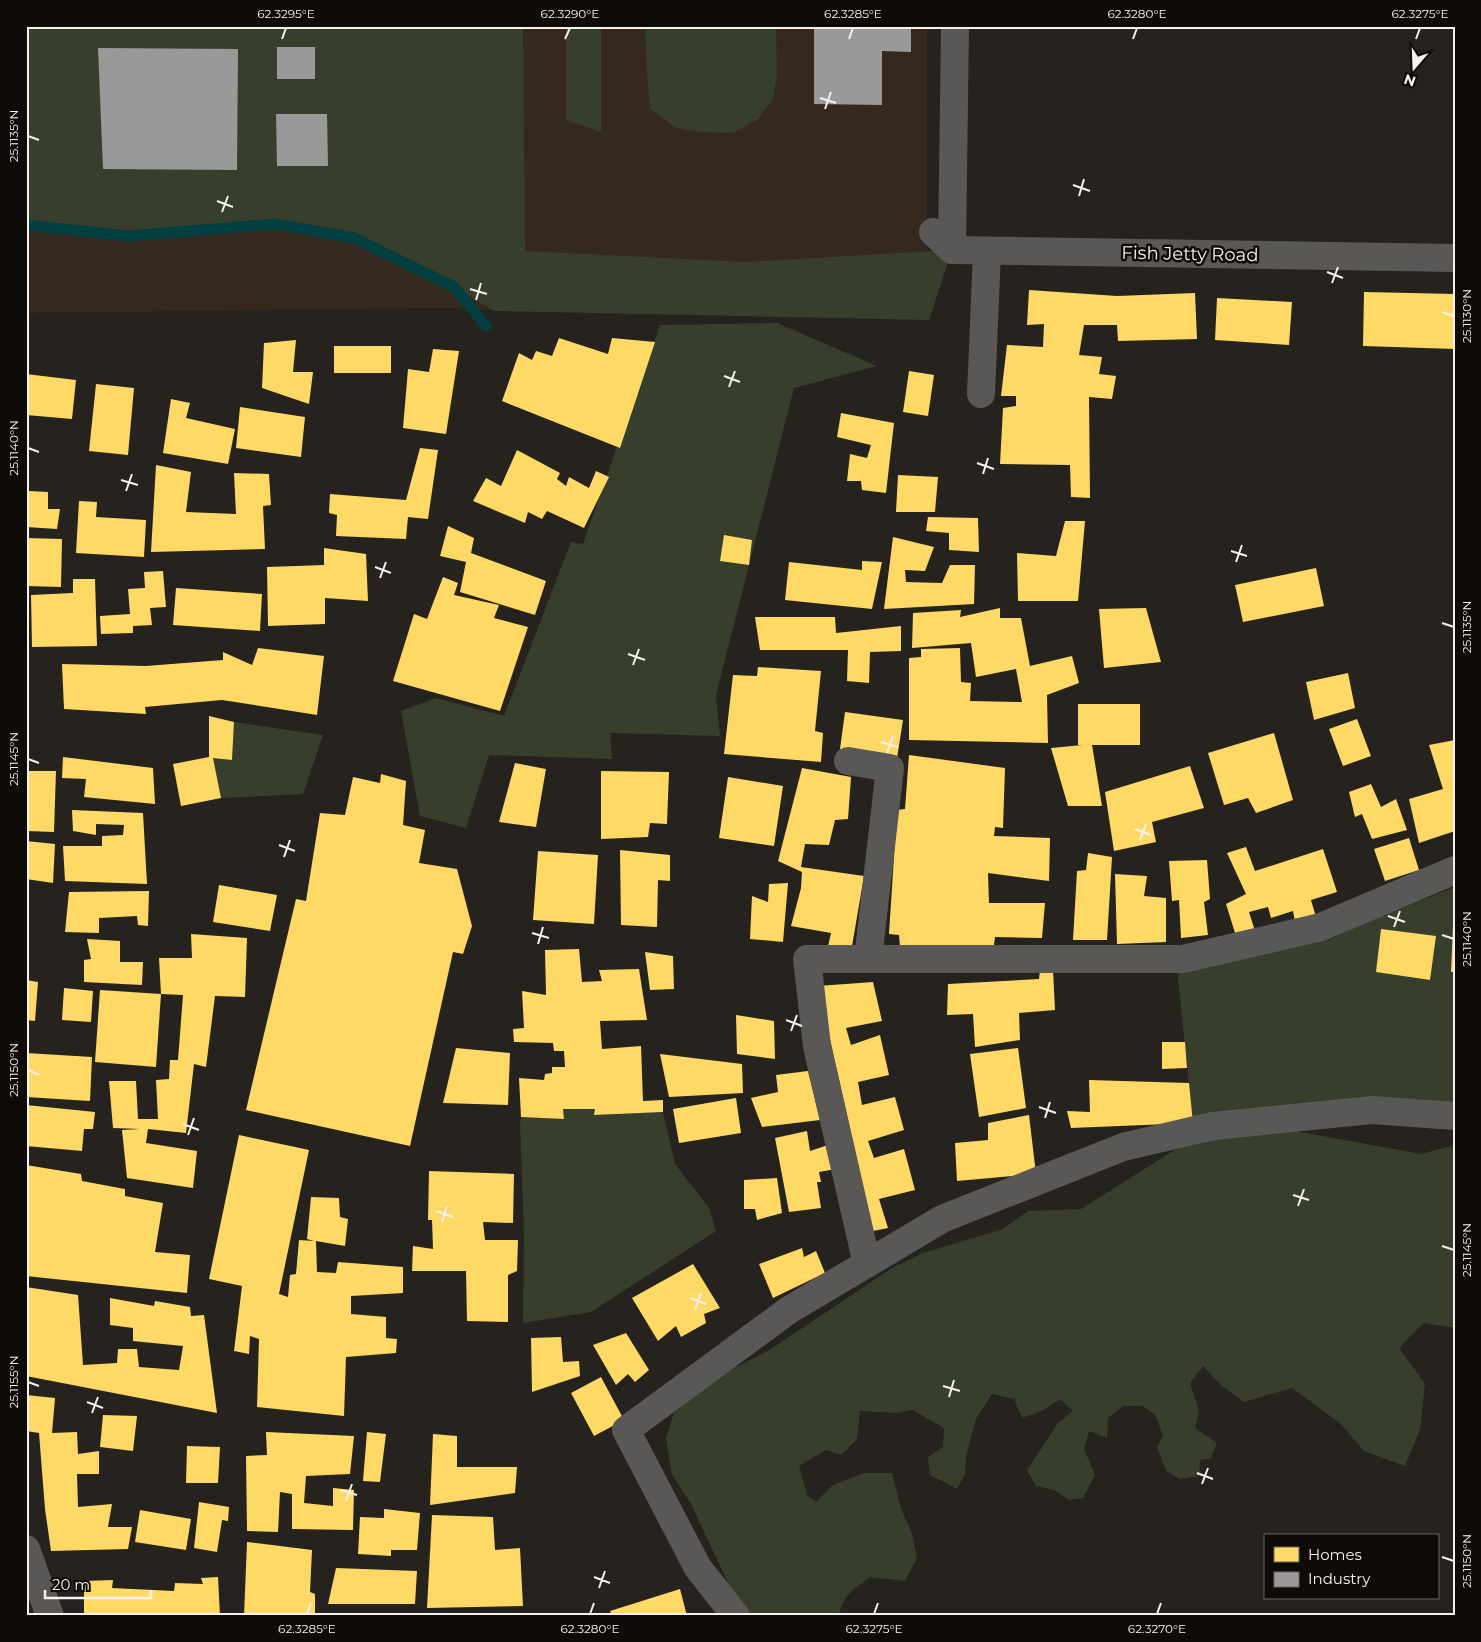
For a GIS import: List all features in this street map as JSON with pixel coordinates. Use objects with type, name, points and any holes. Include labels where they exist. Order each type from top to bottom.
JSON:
[{"type":"street","name":"Fish Jetty Road","points":[[955,26],[942,241],[987,251],[1455,258]]},
{"type":"street","points":[[981,394],[987,251]]},
{"type":"street","points":[[848,761],[890,768],[868,959]]},
{"type":"street","points":[[868,1264],[817,1046],[807,959],[1183,959],[1321,927],[1455,870]]},
{"type":"street","points":[[736,1616],[698,1568],[626,1430],[789,1310],[942,1219],[1123,1147],[1213,1126],[1365,1111],[1455,1116]]},
{"type":"street","points":[[26,1549],[50,1616]]},
{"type":"shaded area","points":[[26,26],[927,26],[927,267],[494,311],[446,308],[26,313]]},
{"type":"green space","points":[[26,26],[523,26],[525,251],[745,262],[952,250],[929,320],[494,311],[454,287],[354,238],[275,224],[128,236],[26,225]]},
{"type":"green space","points":[[566,26],[601,26],[601,132],[566,120]]},
{"type":"green space","points":[[645,26],[776,26],[777,75],[773,99],[758,119],[733,133],[700,132],[677,128],[650,109]]},
{"type":"green space","points":[[777,323],[877,366],[794,388],[716,695],[720,736],[610,733],[612,759],[489,755],[466,828],[420,816],[401,711],[436,698],[504,716],[571,542],[583,544],[660,325]]},
{"type":"green space","points":[[234,722],[323,735],[303,794],[221,798],[212,757],[232,760]]},
{"type":"green space","points":[[1455,887],[1455,1104],[1359,1097],[1193,1123],[1177,968],[1331,939],[1370,919]]},
{"type":"green space","points":[[563,1109],[595,1109],[595,1115],[663,1112],[675,1164],[709,1208],[716,1231],[591,1312],[523,1323],[524,1235],[521,1117],[564,1119]]},
{"type":"green space","points":[[1290,1130],[1421,1154],[1455,1145],[1455,1328],[1424,1323],[1399,1348],[1425,1384],[1420,1430],[1405,1466],[1364,1451],[1341,1424],[1292,1388],[1244,1402],[1221,1385],[1203,1366],[1190,1383],[1199,1411],[1195,1428],[1217,1443],[1211,1458],[1200,1460],[1199,1476],[1180,1479],[1166,1471],[1157,1447],[1163,1435],[1155,1415],[1143,1406],[1123,1406],[1108,1418],[1107,1438],[1089,1431],[1084,1449],[1095,1475],[1083,1498],[1069,1500],[1054,1490],[1036,1486],[1027,1470],[1058,1423],[1073,1411],[1060,1399],[1044,1410],[1022,1418],[1014,1399],[992,1394],[976,1419],[966,1456],[965,1474],[957,1489],[930,1475],[928,1457],[943,1447],[944,1428],[913,1410],[897,1413],[860,1411],[857,1439],[841,1455],[826,1450],[799,1466],[807,1495],[816,1502],[833,1485],[864,1473],[892,1473],[901,1509],[912,1533],[917,1558],[905,1581],[870,1577],[854,1589],[846,1598],[839,1616],[750,1616],[731,1589],[691,1504],[672,1475],[666,1438],[677,1403],[717,1377],[771,1349],[892,1268],[923,1253],[1003,1229],[1028,1211],[1081,1209],[1192,1139]]},
{"type":"building: Homes","points":[[1029,290],[1117,296],[1195,293],[1197,339],[1118,341],[1117,325],[1084,325],[1079,355],[1102,357],[1099,374],[1116,376],[1112,399],[1089,397],[1090,498],[1071,497],[1070,465],[1000,464],[1003,408],[1016,406],[1016,396],[1001,396],[1007,345],[1043,347],[1044,324],[1027,325]]},
{"type":"building: Homes","points":[[1364,292],[1455,294],[1455,349],[1363,346]]},
{"type":"building: Homes","points":[[1217,298],[1292,302],[1289,345],[1215,340]]},
{"type":"building: Homes","points":[[559,338],[608,354],[612,338],[655,342],[620,448],[502,401],[519,353],[532,360],[536,351],[552,356]]},
{"type":"building: Homes","points":[[296,340],[293,372],[313,372],[309,404],[262,388],[264,343]]},
{"type":"building: Homes","points":[[334,346],[391,346],[391,373],[334,373]]},
{"type":"building: Homes","points":[[433,349],[459,351],[446,434],[403,428],[408,369],[429,372]]},
{"type":"building: Homes","points":[[909,371],[934,375],[928,416],[903,412]]},
{"type":"building: Homes","points":[[26,374],[76,380],[72,419],[26,415]]},
{"type":"building: Homes","points":[[96,384],[134,388],[128,455],[89,451]]},
{"type":"building: Homes","points":[[171,399],[190,403],[186,418],[235,429],[228,464],[163,453]]},
{"type":"building: Homes","points":[[240,407],[305,417],[301,457],[236,448]]},
{"type":"building: Homes","points":[[841,413],[894,423],[886,493],[862,490],[861,481],[847,481],[850,454],[867,458],[871,445],[837,437]]},
{"type":"building: Homes","points":[[420,448],[438,450],[428,519],[408,517],[406,539],[336,536],[337,515],[329,513],[330,494],[406,500]]},
{"type":"building: Homes","points":[[517,450],[560,473],[557,479],[566,486],[569,477],[589,488],[596,471],[609,477],[584,528],[547,511],[542,519],[528,512],[525,523],[473,501],[486,478],[501,486]]},
{"type":"building: Homes","points":[[156,465],[191,472],[186,512],[236,514],[234,473],[269,474],[271,505],[263,506],[265,549],[151,552]]},
{"type":"building: Homes","points":[[898,475],[938,477],[935,512],[896,512]]},
{"type":"building: Homes","points":[[26,478],[29,491],[48,492],[48,509],[60,509],[57,529],[26,527]]},
{"type":"building: Homes","points":[[79,501],[97,502],[96,517],[146,520],[144,557],[76,553]]},
{"type":"building: Homes","points":[[928,517],[978,518],[979,552],[949,550],[949,533],[926,531]]},
{"type":"building: Homes","points":[[1065,521],[1085,521],[1078,601],[1018,601],[1017,553],[1056,556]]},
{"type":"building: Homes","points":[[448,526],[474,538],[471,553],[546,581],[535,615],[460,592],[466,562],[440,556]]},
{"type":"building: Homes","points":[[724,535],[752,540],[749,565],[720,561]]},
{"type":"building: Homes","points":[[893,537],[934,547],[925,571],[905,570],[906,582],[942,583],[950,565],[975,565],[974,604],[884,609]]},
{"type":"building: Homes","points":[[26,538],[62,539],[61,587],[26,586]]},
{"type":"building: Homes","points":[[324,548],[366,554],[368,601],[325,598],[325,624],[268,626],[267,567],[324,565]]},
{"type":"building: Homes","points":[[862,561],[882,562],[872,609],[785,600],[789,562],[862,570]]},
{"type":"building: Homes","points":[[1316,568],[1324,606],[1243,622],[1235,585]]},
{"type":"building: Homes","points":[[163,571],[166,607],[150,608],[152,625],[133,626],[133,633],[101,634],[100,616],[130,614],[128,589],[145,588],[144,572]]},
{"type":"building: Homes","points":[[443,577],[458,583],[454,595],[499,605],[494,618],[528,627],[500,711],[393,681],[414,614],[427,619]]},
{"type":"building: Homes","points":[[73,579],[95,579],[97,646],[32,647],[31,595],[73,593]]},
{"type":"building: Homes","points":[[176,588],[262,594],[260,631],[173,625]]},
{"type":"building: Homes","points":[[1000,608],[1000,618],[1021,618],[1030,666],[1072,656],[1079,683],[1047,695],[1048,743],[909,740],[909,658],[921,657],[921,649],[960,648],[961,682],[971,683],[970,701],[1022,702],[1016,669],[976,677],[971,643],[912,648],[913,613],[961,610],[960,617]]},
{"type":"building: Homes","points":[[1146,608],[1161,662],[1104,668],[1099,609]]},
{"type":"building: Homes","points":[[755,617],[835,617],[836,633],[901,626],[901,651],[870,652],[869,683],[847,681],[848,650],[760,650]]},
{"type":"building: Homes","points":[[258,648],[324,656],[317,715],[222,700],[145,707],[146,714],[64,709],[62,664],[146,666],[223,660],[223,652],[252,665]]},
{"type":"building: Homes","points":[[758,667],[821,671],[815,731],[823,733],[821,762],[724,754],[733,675],[757,676]]},
{"type":"building: Homes","points":[[1348,673],[1355,708],[1314,720],[1306,682]]},
{"type":"building: Homes","points":[[1078,704],[1140,704],[1140,745],[1092,745],[1102,806],[1068,806],[1051,748],[1083,745],[1078,745]]},
{"type":"building: Homes","points":[[845,712],[903,720],[897,758],[840,749]]},
{"type":"building: Homes","points":[[209,716],[234,722],[232,760],[213,758],[221,798],[181,806],[173,764],[209,757]]},
{"type":"building: Homes","points":[[1357,719],[1371,756],[1343,766],[1329,729]]},
{"type":"building: Homes","points":[[1274,733],[1293,800],[1256,813],[1248,798],[1224,805],[1208,753]]},
{"type":"building: Homes","points":[[1455,740],[1455,831],[1419,843],[1409,799],[1443,789],[1429,745]]},
{"type":"building: Homes","points":[[909,755],[1005,768],[1003,828],[995,827],[994,836],[1050,838],[1049,881],[988,873],[989,903],[1045,903],[1042,938],[995,937],[994,945],[900,947],[899,935],[889,934],[897,810],[905,809]]},
{"type":"building: Homes","points":[[63,757],[153,768],[155,804],[84,797],[86,779],[62,778]]},
{"type":"building: Homes","points":[[515,763],[546,769],[536,827],[499,822]]},
{"type":"building: Homes","points":[[1190,766],[1204,808],[1152,822],[1156,842],[1114,851],[1105,792]]},
{"type":"building: Homes","points":[[802,768],[851,777],[848,819],[835,820],[829,845],[805,844],[801,867],[864,876],[851,952],[827,951],[831,933],[791,926],[801,888],[802,872],[778,861]]},
{"type":"building: Homes","points":[[26,771],[56,771],[54,832],[26,831]]},
{"type":"building: Homes","points":[[601,771],[669,772],[667,824],[650,823],[648,837],[601,839]]},
{"type":"building: Homes","points":[[381,774],[406,781],[403,825],[425,830],[419,863],[457,869],[472,926],[463,954],[453,952],[410,1146],[246,1110],[296,899],[306,901],[320,813],[345,815],[353,777],[380,783]]},
{"type":"building: Homes","points":[[728,777],[783,786],[774,846],[719,838]]},
{"type":"building: Homes","points":[[1371,784],[1381,807],[1396,799],[1407,830],[1372,839],[1362,814],[1355,817],[1349,792]]},
{"type":"building: Homes","points":[[72,810],[143,813],[147,884],[65,881],[63,846],[102,846],[102,836],[123,835],[124,825],[96,824],[96,835],[73,831]]},
{"type":"building: Homes","points":[[1409,838],[1419,870],[1385,881],[1374,849]]},
{"type":"building: Homes","points":[[26,841],[55,844],[53,883],[26,879]]},
{"type":"building: Homes","points":[[1246,847],[1255,871],[1323,849],[1337,892],[1311,900],[1316,917],[1295,922],[1293,911],[1271,918],[1268,907],[1249,912],[1255,931],[1236,936],[1226,904],[1246,894],[1227,853]]},
{"type":"building: Homes","points":[[620,850],[670,855],[670,881],[658,880],[657,927],[621,925]]},
{"type":"building: Homes","points":[[538,851],[598,855],[594,924],[533,920]]},
{"type":"building: Homes","points":[[1088,853],[1112,857],[1107,940],[1073,940],[1077,871],[1086,870]]},
{"type":"building: Homes","points":[[1207,860],[1210,899],[1204,902],[1208,935],[1181,938],[1179,900],[1172,901],[1169,861]]},
{"type":"building: Homes","points":[[1115,874],[1147,876],[1144,896],[1166,898],[1166,942],[1117,944]]},
{"type":"building: Homes","points":[[788,883],[783,942],[750,939],[752,896],[768,902],[769,884]]},
{"type":"building: Homes","points":[[219,885],[277,895],[270,931],[213,922]]},
{"type":"building: Homes","points":[[149,891],[148,926],[138,925],[137,916],[99,918],[99,933],[65,932],[69,892]]},
{"type":"building: Homes","points":[[1453,926],[1455,926],[1455,972],[1451,972]]},
{"type":"building: Homes","points":[[1381,929],[1436,936],[1430,980],[1376,972]]},
{"type":"building: Homes","points":[[191,934],[247,938],[245,997],[215,996],[206,1067],[194,1064],[186,1133],[148,1129],[146,1143],[197,1151],[193,1188],[127,1178],[122,1130],[140,1129],[113,1128],[109,1081],[136,1081],[138,1119],[158,1119],[156,1080],[169,1079],[170,1060],[178,1060],[183,995],[161,994],[159,958],[192,958]]},
{"type":"building: Homes","points":[[87,939],[120,941],[120,962],[143,962],[142,985],[84,982],[84,960],[91,959]]},
{"type":"building: Homes","points":[[579,949],[582,982],[602,981],[599,970],[639,969],[647,1020],[600,1021],[602,1049],[641,1046],[643,1101],[663,1100],[663,1112],[594,1115],[595,1109],[563,1109],[564,1119],[521,1117],[519,1078],[544,1080],[545,1074],[552,1073],[552,1067],[565,1067],[564,1051],[554,1051],[553,1043],[514,1042],[513,1029],[524,1028],[522,991],[546,995],[545,950]]},
{"type":"building: Homes","points":[[645,952],[673,956],[674,989],[650,990]]},
{"type":"building: Homes","points":[[1040,970],[1053,970],[1055,1010],[1019,1013],[1020,1040],[975,1047],[973,1014],[947,1015],[948,984],[1039,979]]},
{"type":"building: Homes","points":[[26,980],[38,982],[35,1021],[26,1020]]},
{"type":"building: Homes","points":[[873,982],[882,1021],[846,1028],[851,1045],[880,1035],[889,1075],[858,1082],[862,1105],[895,1097],[904,1130],[868,1141],[874,1158],[904,1149],[915,1190],[879,1199],[888,1228],[873,1231],[818,986]]},
{"type":"building: Homes","points":[[64,988],[93,991],[91,1022],[62,1020]]},
{"type":"building: Homes","points":[[100,990],[161,994],[156,1067],[95,1062]]},
{"type":"building: Homes","points":[[736,1015],[774,1021],[775,1059],[737,1054]]},
{"type":"building: Homes","points":[[1162,1042],[1185,1042],[1187,1068],[1162,1069]]},
{"type":"building: Homes","points":[[456,1048],[510,1053],[508,1105],[443,1103]]},
{"type":"building: Homes","points":[[1018,1048],[1026,1108],[979,1117],[970,1054]]},
{"type":"building: Homes","points":[[26,1053],[92,1057],[90,1101],[26,1097]]},
{"type":"building: Homes","points":[[660,1054],[742,1064],[743,1093],[669,1097]]},
{"type":"building: Homes","points":[[808,1071],[820,1120],[762,1127],[751,1098],[778,1092],[776,1075]]},
{"type":"building: Homes","points":[[1089,1080],[1189,1083],[1193,1123],[1071,1128],[1067,1111],[1090,1112]]},
{"type":"building: Homes","points":[[736,1098],[741,1133],[679,1143],[673,1109]]},
{"type":"building: Homes","points":[[26,1105],[95,1112],[93,1129],[84,1129],[82,1151],[26,1146]]},
{"type":"building: Homes","points":[[1029,1115],[1036,1174],[957,1181],[955,1143],[988,1140],[988,1123]]},
{"type":"building: Homes","points":[[807,1131],[810,1151],[831,1144],[836,1169],[819,1172],[821,1182],[817,1182],[821,1208],[789,1212],[775,1138]]},
{"type":"building: Homes","points":[[239,1135],[309,1150],[279,1294],[288,1297],[290,1275],[296,1274],[299,1240],[314,1241],[307,1239],[311,1197],[339,1198],[340,1217],[348,1219],[345,1246],[316,1241],[317,1272],[336,1273],[338,1262],[403,1267],[403,1293],[351,1296],[351,1314],[386,1317],[386,1338],[397,1339],[396,1353],[346,1357],[344,1416],[257,1407],[259,1339],[250,1336],[249,1354],[234,1351],[242,1286],[209,1279]]},
{"type":"building: Homes","points":[[26,1165],[81,1174],[82,1181],[125,1189],[125,1196],[163,1203],[155,1252],[190,1255],[187,1293],[26,1276]]},
{"type":"building: Homes","points":[[429,1171],[514,1174],[513,1223],[483,1222],[485,1240],[518,1240],[517,1271],[508,1275],[508,1322],[467,1321],[466,1271],[412,1271],[413,1246],[433,1249],[432,1220],[428,1220]]},
{"type":"building: Homes","points":[[777,1178],[782,1213],[757,1220],[755,1209],[744,1209],[744,1180]]},
{"type":"building: Homes","points":[[802,1248],[804,1257],[816,1251],[825,1273],[773,1298],[759,1264]]},
{"type":"building: Homes","points":[[693,1264],[720,1308],[704,1314],[706,1323],[681,1337],[676,1326],[658,1341],[632,1298]]},
{"type":"building: Homes","points":[[26,1287],[78,1295],[83,1365],[117,1363],[118,1349],[137,1349],[139,1367],[179,1370],[183,1346],[133,1341],[133,1328],[110,1325],[110,1298],[154,1306],[155,1301],[190,1307],[191,1316],[204,1315],[217,1413],[26,1376]]},
{"type":"building: Homes","points":[[626,1333],[649,1370],[635,1382],[628,1374],[616,1385],[593,1345]]},
{"type":"building: Homes","points":[[561,1337],[563,1362],[579,1361],[580,1376],[532,1392],[531,1338]]},
{"type":"building: Homes","points":[[601,1377],[624,1420],[594,1436],[571,1393]]},
{"type":"building: Homes","points":[[26,1395],[55,1398],[52,1433],[77,1432],[78,1454],[99,1451],[99,1474],[77,1474],[78,1507],[112,1504],[108,1527],[132,1527],[128,1549],[51,1551],[45,1509],[39,1433],[26,1431]]},
{"type":"building: Homes","points":[[103,1415],[137,1416],[133,1451],[100,1447]]},
{"type":"building: Homes","points":[[266,1432],[354,1436],[350,1474],[306,1476],[304,1503],[333,1506],[333,1488],[354,1490],[353,1530],[292,1529],[292,1494],[280,1492],[278,1532],[247,1531],[246,1456],[267,1455]]},
{"type":"building: Homes","points":[[367,1432],[386,1434],[380,1482],[363,1481]]},
{"type":"building: Homes","points":[[433,1434],[457,1436],[457,1467],[517,1467],[515,1493],[430,1505]]},
{"type":"building: Homes","points":[[187,1446],[220,1447],[218,1483],[186,1483]]},
{"type":"building: Homes","points":[[199,1502],[229,1507],[228,1521],[222,1520],[217,1552],[194,1548]]},
{"type":"building: Homes","points":[[384,1509],[420,1513],[417,1550],[391,1550],[391,1556],[358,1554],[360,1517],[384,1518]]},
{"type":"building: Homes","points":[[140,1510],[191,1519],[186,1550],[135,1542]]},
{"type":"building: Homes","points":[[432,1515],[493,1517],[495,1550],[520,1548],[523,1606],[427,1608]]},
{"type":"building: Homes","points":[[247,1542],[312,1550],[310,1592],[315,1594],[315,1616],[244,1616]]},
{"type":"building: Homes","points":[[336,1568],[417,1571],[415,1604],[328,1604]]},
{"type":"building: Homes","points":[[218,1577],[220,1616],[84,1616],[84,1581],[113,1580],[112,1588],[174,1591],[175,1583],[203,1584],[201,1578]]},
{"type":"building: Homes","points":[[680,1589],[687,1616],[612,1616],[610,1611]]},
{"type":"building: Industry","points":[[814,26],[911,26],[911,52],[882,51],[882,105],[814,104]]},
{"type":"building: Industry","points":[[277,47],[315,47],[315,79],[277,79]]},
{"type":"building: Industry","points":[[98,48],[238,49],[237,170],[103,169]]},
{"type":"building: Industry","points":[[276,114],[327,114],[328,166],[277,166]]},
{"type":"waterway","points":[[26,225],[128,236],[275,224],[354,238],[454,287],[486,326]]}]
